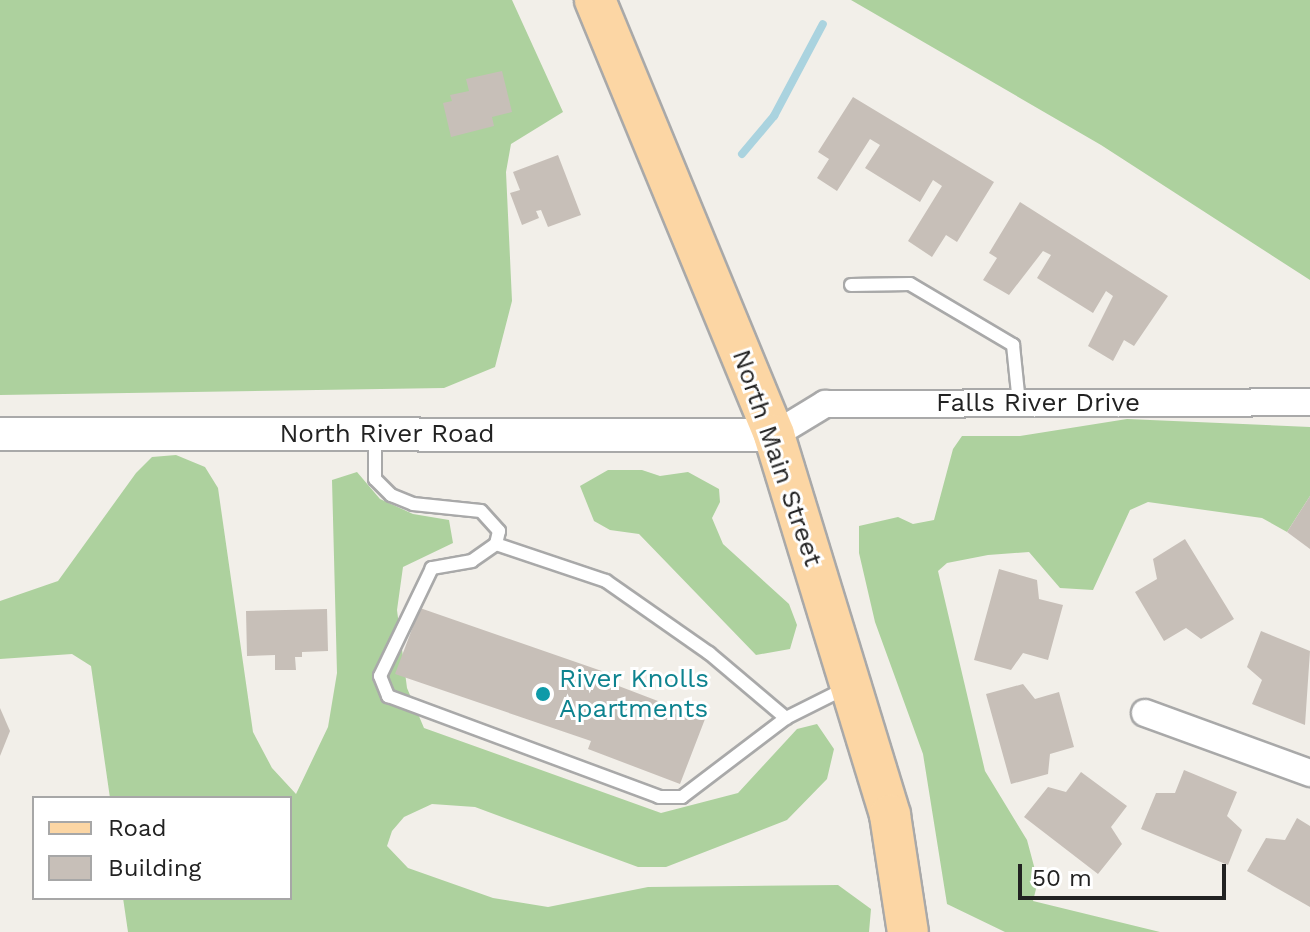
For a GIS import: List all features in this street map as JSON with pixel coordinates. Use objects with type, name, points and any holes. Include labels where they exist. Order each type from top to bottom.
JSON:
[{"type":"main road","name":"North Main Street","points":[[595,0],[774,435],[853,684],[890,815],[908,932]]},
{"type":"street","name":"Falls River Drive","points":[[774,435],[825,404],[1310,402]]},
{"type":"street","name":"North River Road","points":[[0,434],[774,435]]},
{"type":"street","points":[[1145,713],[1310,773]]},
{"type":"lane","points":[[851,285],[910,284],[1013,345],[1019,403]]},
{"type":"lane","points":[[375,434],[375,479],[391,495],[413,504],[481,511],[499,531],[496,544],[472,561],[432,568],[380,676],[388,696],[659,797],[682,797],[786,718],[853,684]]},
{"type":"lane","points":[[496,544],[606,581],[709,653],[786,718]]},
{"type":"green space","points":[[0,0],[512,0],[563,112],[511,144],[506,172],[512,301],[495,367],[444,388],[0,395]]},
{"type":"green space","points":[[851,0],[1310,0],[1310,280],[1101,145]]},
{"type":"green space","points":[[1127,419],[1310,427],[1310,496],[1287,532],[1262,518],[1148,502],[1130,510],[1093,590],[1060,588],[1029,552],[988,555],[947,563],[938,571],[985,771],[1027,840],[1038,881],[1033,901],[1160,932],[1005,932],[947,904],[923,754],[875,622],[859,553],[859,526],[898,517],[913,524],[934,520],[953,449],[962,436],[1020,436]]},
{"type":"green space","points":[[176,455],[205,467],[218,488],[253,732],[272,768],[296,794],[328,727],[337,673],[332,480],[357,472],[380,499],[413,514],[449,520],[453,543],[403,567],[397,610],[407,688],[424,728],[661,813],[738,793],[797,729],[817,724],[834,749],[827,779],[787,820],[666,867],[638,867],[475,807],[432,804],[404,817],[392,831],[387,846],[408,868],[493,898],[548,907],[648,887],[838,885],[871,909],[869,932],[128,932],[123,900],[292,900],[292,796],[110,796],[91,666],[72,654],[0,659],[0,601],[58,581],[136,473],[152,457]]},
{"type":"green space","points":[[608,470],[642,470],[660,476],[688,472],[719,489],[720,502],[712,518],[723,544],[789,604],[797,625],[790,649],[756,655],[639,534],[610,530],[594,521],[580,486]]},
{"type":"building","points":[[502,71],[512,112],[492,117],[494,126],[451,137],[443,103],[452,101],[450,95],[469,91],[466,79]]},
{"type":"building","points":[[853,97],[994,182],[957,242],[946,235],[932,257],[908,241],[942,186],[933,180],[920,202],[865,168],[880,145],[870,139],[837,191],[817,178],[829,159],[818,152]]},
{"type":"building","points":[[558,155],[581,215],[548,227],[541,210],[536,211],[539,218],[522,225],[510,193],[520,190],[513,172]]},
{"type":"building","points":[[1020,202],[1168,296],[1134,346],[1124,340],[1113,361],[1088,346],[1113,296],[1106,291],[1093,313],[1037,278],[1051,255],[1043,251],[1009,295],[983,280],[997,258],[989,253]]},
{"type":"building","points":[[1310,496],[1310,549],[1287,532]]},
{"type":"building","points":[[1185,539],[1234,619],[1201,639],[1186,628],[1164,641],[1135,592],[1157,579],[1153,559]]},
{"type":"building","points":[[999,569],[1037,580],[1039,599],[1063,605],[1048,660],[1023,653],[1011,670],[974,660]]},
{"type":"building","name":"River Knolls Apartments","points":[[420,608],[619,677],[616,685],[705,719],[680,784],[588,749],[591,741],[395,674]]},
{"type":"building","points":[[327,609],[328,651],[302,652],[302,657],[295,657],[296,670],[275,670],[275,655],[247,656],[246,611]]},
{"type":"building","points":[[1261,631],[1310,651],[1305,725],[1252,704],[1262,680],[1247,667]]},
{"type":"building","points":[[1023,684],[1035,699],[1059,692],[1074,747],[1050,754],[1048,774],[1011,784],[986,694]]},
{"type":"building","points":[[0,708],[10,731],[0,756]]},
{"type":"building","points":[[1184,770],[1237,792],[1227,816],[1242,830],[1228,865],[1141,829],[1156,793],[1175,793]]},
{"type":"building","points":[[1081,772],[1127,806],[1111,827],[1122,844],[1098,874],[1024,817],[1048,787],[1066,792]]},
{"type":"building","points":[[1297,818],[1310,826],[1310,907],[1247,871],[1266,838],[1285,840]]},
{"type":"waterway","points":[[742,154],[774,116],[823,24]]},
{"type":"place","name":"River Knolls Apartments","points":[[543,694]]}]
